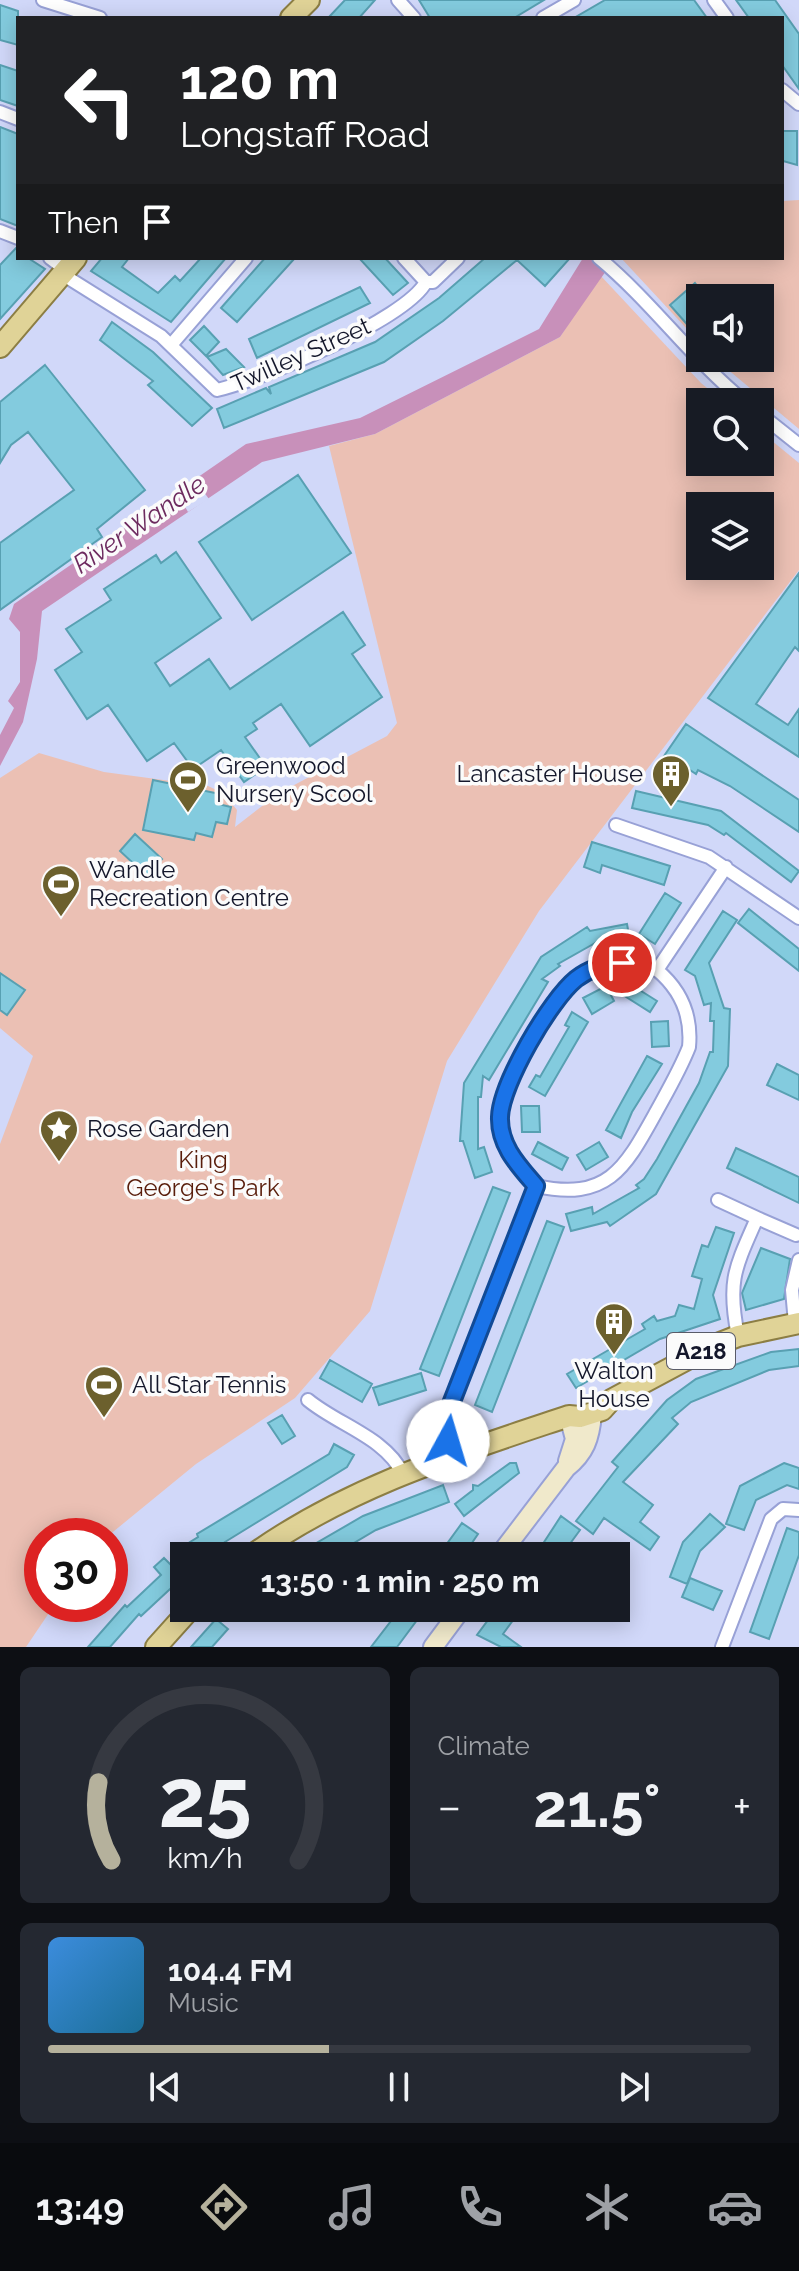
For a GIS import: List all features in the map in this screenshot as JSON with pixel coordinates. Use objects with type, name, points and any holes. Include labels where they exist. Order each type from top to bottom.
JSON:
[{"type":"main road","points":[[293,16],[309,0]]},
{"type":"main road","points":[[0,347],[64,265]]},
{"type":"main road","name":"A218","points":[[273,1542],[327,1507],[403,1474],[569,1416],[592,1414],[602,1410],[611,1400],[682,1361],[738,1336],[797,1323]]},
{"type":"main road","name":"A218","points":[[569,1416],[580,1405],[598,1398],[611,1400]]},
{"type":"main road","points":[[156,1647],[178,1622]]},
{"type":"street","points":[[43,0],[94,16]]},
{"type":"street","points":[[398,0],[412,16]]},
{"type":"street","points":[[546,16],[574,0]]},
{"type":"street","points":[[171,345],[244,260]]},
{"type":"street","points":[[406,260],[426,282]]},
{"type":"street","name":"Twilley Street","points":[[64,265],[171,345],[214,389],[220,390],[285,366],[373,324],[404,304],[426,282],[433,282],[456,260]]},
{"type":"street","points":[[602,260],[729,388]]},
{"type":"street","points":[[774,425],[799,445]]},
{"type":"street","points":[[616,825],[690,848],[726,867],[799,918]]},
{"type":"street","points":[[657,970],[726,867]]},
{"type":"street","points":[[607,964],[657,970],[669,980],[684,1004],[690,1033],[689,1047],[632,1157],[616,1176],[594,1186],[573,1191],[536,1186],[515,1162],[503,1141],[500,1118],[505,1093],[513,1075],[562,991],[578,977],[607,964]]},
{"type":"street","points":[[453,1455],[445,1431],[446,1418],[536,1186]]},
{"type":"street","points":[[718,1200],[796,1235]]},
{"type":"street","points":[[738,1336],[731,1285],[757,1218]]},
{"type":"street","points":[[797,1323],[792,1290],[799,1260]]},
{"type":"street","points":[[308,1400],[325,1414],[388,1451],[403,1474]]},
{"type":"street","points":[[510,1542],[586,1445],[592,1414]]},
{"type":"street","points":[[566,1468],[575,1439],[569,1416]]},
{"type":"street","points":[[722,1647],[771,1519],[783,1509],[799,1510]]},
{"type":"street","points":[[435,1646],[452,1622]]},
{"type":"green space","points":[[799,200],[799,429],[774,408],[774,388],[750,388],[731,372],[774,372],[774,284],[686,284],[686,328],[623,260],[784,260],[784,201]]},
{"type":"green space","name":"King George's Park","points":[[600,275],[686,367],[686,372],[691,372],[707,388],[686,388],[686,476],[774,476],[774,442],[799,463],[799,570],[539,911],[447,1061],[370,1311],[295,1398],[196,1464],[128,1520],[24,1518],[24,1622],[43,1622],[26,1647],[0,1647],[0,1144],[33,1056],[0,1028],[0,778],[39,753],[104,772],[208,786],[223,793],[237,810],[235,827],[279,793],[387,736],[397,723],[329,446],[375,434],[560,337]]},
{"type":"water","name":"River Wandle","points":[[582,260],[614,260],[560,337],[375,434],[262,462],[42,611],[37,659],[23,722],[0,766],[0,735],[14,708],[8,701],[20,682],[20,632],[9,619],[14,604],[246,444],[360,418],[539,329]]},
{"type":"pier","points":[[191,475],[209,499],[188,512],[174,487]]},
{"type":"building","points":[[345,0],[375,0],[361,16],[330,16]]},
{"type":"building","points":[[419,0],[544,0],[517,16],[429,16]]},
{"type":"building","points":[[605,0],[694,0],[706,16],[577,16]]},
{"type":"building","points":[[736,0],[775,0],[799,34],[799,89],[784,68],[784,16],[748,16]]},
{"type":"building","points":[[0,5],[18,11],[18,16],[16,44],[0,40]]},
{"type":"building","points":[[0,65],[16,70],[16,105],[0,100]]},
{"type":"building","points":[[0,127],[16,133],[16,225],[0,219]]},
{"type":"building","points":[[784,131],[797,131],[797,165],[784,161]]},
{"type":"building","points":[[16,248],[16,260],[31,260],[45,269],[0,319],[0,265]]},
{"type":"building","points":[[100,260],[127,260],[122,267],[158,293],[175,276],[180,281],[199,260],[224,260],[171,322],[91,271]]},
{"type":"building","points":[[263,260],[293,260],[237,322],[221,308]]},
{"type":"building","points":[[361,260],[387,260],[408,283],[393,295]]},
{"type":"building","points":[[483,260],[517,260],[443,321],[384,362],[224,428],[217,409],[266,388],[271,394],[269,387],[375,342],[439,298]]},
{"type":"building","points":[[517,260],[568,260],[545,286]]},
{"type":"building","points":[[360,287],[370,303],[257,358],[249,339]]},
{"type":"building","points":[[686,291],[686,323],[670,305]]},
{"type":"building","points":[[112,322],[153,352],[212,408],[192,426],[148,385],[153,381],[100,340]]},
{"type":"building","points":[[204,326],[219,342],[206,356],[190,340]]},
{"type":"building","points":[[226,349],[244,367],[223,375],[207,357]]},
{"type":"building","points":[[45,365],[145,490],[97,529],[102,537],[0,610],[0,543],[74,490],[28,432],[11,445],[0,463],[0,402]]},
{"type":"building","points":[[298,475],[351,553],[252,620],[199,542]]},
{"type":"building","points":[[176,552],[221,618],[155,663],[170,686],[209,659],[230,689],[343,612],[365,645],[352,654],[382,697],[310,746],[281,704],[253,723],[257,729],[245,737],[266,767],[244,782],[221,750],[193,769],[174,743],[147,761],[108,705],[87,719],[55,670],[82,652],[66,629],[111,600],[104,589],[156,555],[161,563]]},
{"type":"building","points":[[799,573],[799,651],[795,647],[756,704],[788,725],[799,709],[799,757],[708,698]]},
{"type":"building","points":[[686,724],[799,800],[799,832],[730,786],[698,770],[696,774],[681,764],[678,769],[662,759]]},
{"type":"building","name":"Greenwood Nursery Scool","points":[[153,780],[220,794],[218,804],[231,807],[227,824],[216,822],[212,837],[196,833],[194,840],[143,830]]},
{"type":"building","points":[[636,791],[721,811],[799,871],[791,882],[726,833],[724,835],[708,825],[632,808]]},
{"type":"building","points":[[135,834],[162,859],[147,876],[120,851]]},
{"type":"building","points":[[592,842],[670,866],[664,885],[602,865],[600,873],[584,867]]},
{"type":"building","points":[[665,893],[681,903],[655,944],[639,934]]},
{"type":"building","points":[[749,909],[799,949],[799,971],[738,923]]},
{"type":"building","points":[[723,911],[737,920],[709,963],[724,1008],[730,1009],[728,1066],[656,1194],[610,1226],[607,1222],[571,1231],[566,1214],[592,1207],[593,1214],[639,1188],[636,1185],[644,1179],[657,1159],[699,1083],[710,1052],[713,1052],[714,1021],[710,1021],[711,1003],[704,1005],[695,976],[685,970]]},
{"type":"building","points":[[627,924],[630,941],[605,945],[604,938],[558,964],[560,966],[542,979],[548,982],[489,1080],[483,1076],[481,1097],[478,1097],[478,1149],[484,1147],[492,1172],[475,1178],[463,1141],[460,1141],[464,1083],[541,957],[587,927],[590,931]]},
{"type":"building","points":[[0,973],[25,990],[7,1015],[0,1010]]},
{"type":"building","points":[[630,984],[657,1001],[650,1012],[623,995]]},
{"type":"building","points":[[606,986],[614,1001],[592,1014],[583,998]]},
{"type":"building","points":[[572,1012],[588,1022],[545,1096],[529,1087],[536,1075],[540,1077],[569,1027],[565,1025]]},
{"type":"building","points":[[668,1021],[669,1046],[652,1047],[651,1022]]},
{"type":"building","points":[[647,1056],[662,1064],[632,1112],[621,1138],[606,1130]]},
{"type":"building","points":[[777,1064],[799,1075],[799,1100],[767,1085]]},
{"type":"building","points":[[521,1106],[539,1106],[540,1132],[522,1132]]},
{"type":"building","points":[[538,1142],[568,1158],[562,1170],[532,1154]]},
{"type":"building","points":[[599,1142],[608,1157],[586,1170],[577,1155]]},
{"type":"building","points":[[736,1148],[799,1177],[799,1203],[727,1168]]},
{"type":"building","points":[[493,1187],[510,1193],[439,1376],[420,1369]]},
{"type":"building","points":[[547,1221],[564,1227],[492,1412],[475,1405]]},
{"type":"building","points":[[716,1227],[734,1233],[713,1295],[720,1319],[660,1339],[576,1388],[567,1374],[645,1329],[642,1324],[654,1316],[657,1321],[675,1316],[679,1305],[694,1309],[702,1279],[692,1276],[702,1245],[708,1247]]},
{"type":"building","points":[[761,1248],[790,1259],[784,1299],[746,1310],[742,1293]]},
{"type":"building","points":[[799,1349],[799,1366],[769,1370],[691,1402],[672,1418],[678,1424],[623,1482],[653,1505],[640,1522],[659,1537],[650,1550],[604,1518],[593,1534],[576,1521],[618,1467],[612,1462],[667,1400],[696,1379],[771,1352]]},
{"type":"building","points":[[330,1360],[372,1384],[362,1402],[320,1378]]},
{"type":"building","points":[[421,1373],[426,1390],[379,1405],[373,1388]]},
{"type":"building","points":[[282,1415],[295,1436],[282,1444],[268,1423]]},
{"type":"building","points":[[334,1444],[354,1455],[347,1467],[225,1542],[190,1542],[198,1537],[197,1534],[329,1454]]},
{"type":"building","points":[[510,1463],[516,1463],[519,1473],[464,1516],[455,1504],[473,1490],[473,1485],[478,1486]]},
{"type":"building","points":[[784,1463],[799,1468],[799,1489],[787,1485],[756,1500],[744,1530],[726,1524],[740,1486]]},
{"type":"building","points":[[443,1485],[449,1502],[376,1530],[356,1542],[318,1542],[363,1516]]},
{"type":"building","points":[[710,1514],[725,1527],[700,1551],[687,1584],[670,1577],[683,1542]]},
{"type":"building","points":[[561,1516],[580,1530],[571,1542],[544,1542]]},
{"type":"building","points":[[462,1523],[478,1534],[473,1542],[448,1542]]},
{"type":"building","points":[[787,1528],[799,1532],[799,1555],[769,1639],[750,1632]]},
{"type":"building","points":[[164,1558],[170,1564],[170,1589],[141,1616],[139,1614],[110,1647],[88,1647],[110,1622],[128,1622],[128,1606],[161,1575],[154,1567]]},
{"type":"building","points":[[690,1578],[722,1591],[713,1610],[682,1597]]},
{"type":"building","points":[[213,1622],[220,1622],[228,1629],[212,1647],[191,1647]]},
{"type":"building","points":[[390,1622],[416,1622],[397,1647],[371,1647]]},
{"type":"building","points":[[487,1622],[512,1622],[503,1634],[521,1647],[501,1647],[477,1635]]},
{"type":"place","name":"Lancaster House","points":[[671,808]]},
{"type":"place","name":"Greenwood Nursery Scool","points":[[188,814]]},
{"type":"place","name":"Wandle Recreation Centre","points":[[61,918]]},
{"type":"place","name":"Rose Garden","points":[[59,1163]]},
{"type":"place","name":"Walton House","points":[[614,1356]]},
{"type":"place","name":"All Star Tennis","points":[[104,1419]]},
{"type":"route","points":[[448,1441],[445,1425],[449,1409],[536,1186],[515,1162],[503,1141],[500,1118],[505,1093],[562,991],[591,969],[622,963]]}]
